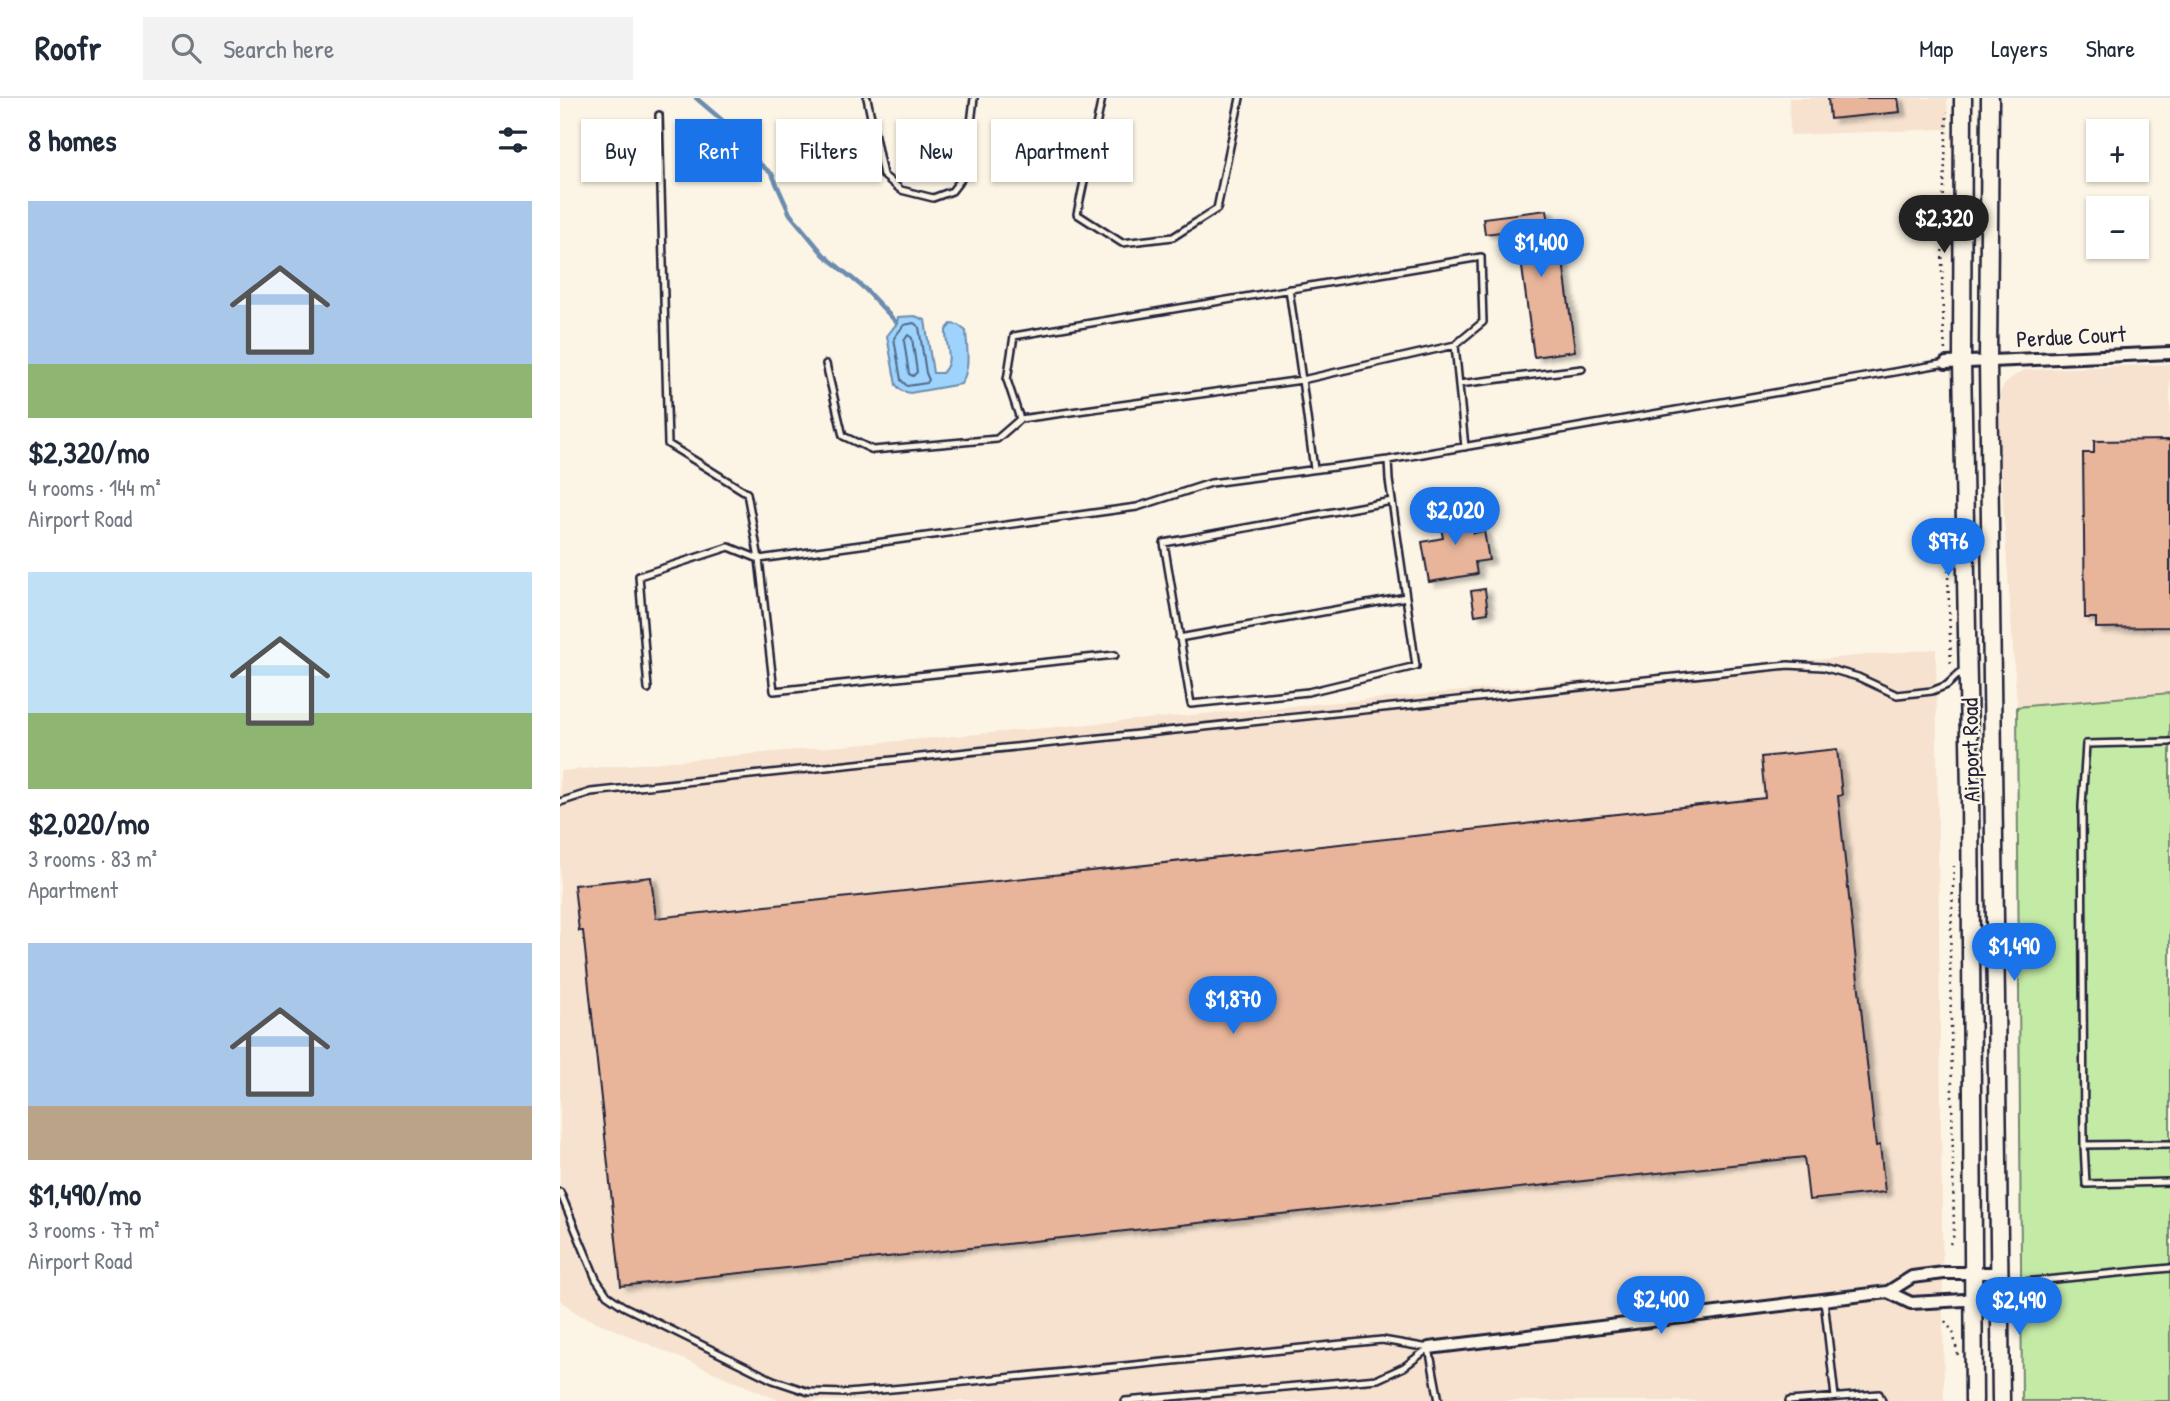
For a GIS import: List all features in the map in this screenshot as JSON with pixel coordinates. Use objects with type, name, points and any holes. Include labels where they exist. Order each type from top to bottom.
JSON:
[{"type":"main road","name":"Airport Road","points":[[1963,98],[1968,362],[2000,1285],[2001,1401]]},
{"type":"main road","name":"Airport Road","points":[[1974,1401],[1968,362],[1990,98]]},
{"type":"street","name":"Perdue Court","points":[[1968,362],[2170,353]]},
{"type":"street","points":[[1429,1348],[1888,1292],[1912,1277],[1944,1273],[1973,1273],[2000,1285]]},
{"type":"street","points":[[1888,1292],[1911,1303],[1973,1298],[2000,1285]]},
{"type":"lane","points":[[867,98],[883,175],[901,190],[933,198],[952,191],[965,174],[974,98]]},
{"type":"lane","points":[[1102,98],[1077,214],[1122,243],[1173,237],[1217,208],[1240,98]]},
{"type":"lane","points":[[659,115],[668,444],[747,493],[759,559],[774,691],[1115,655]]},
{"type":"lane","points":[[826,364],[843,436],[873,450],[997,439],[1020,419],[1302,380],[1455,345],[1483,322],[1481,257],[1014,336],[1007,380],[1020,419]]},
{"type":"lane","points":[[1289,289],[1314,469]]},
{"type":"lane","points":[[1455,345],[1465,447]]},
{"type":"lane","points":[[648,689],[639,576],[729,547],[759,559],[1137,507],[1211,483],[1388,460],[1968,362]]},
{"type":"lane","points":[[1459,384],[1582,369]]},
{"type":"lane","points":[[1388,460],[1416,666],[1308,692],[1191,704],[1164,543],[1392,500]]},
{"type":"lane","points":[[1179,638],[1406,597]]},
{"type":"lane","points":[[560,802],[592,792],[1788,665],[1823,667],[1858,677],[1897,695],[1933,691],[1947,685],[1968,666]]},
{"type":"lane","points":[[2170,742],[2086,744],[2082,806],[2086,1184],[2170,1182]]},
{"type":"lane","points":[[2084,1145],[2170,1144]]},
{"type":"lane","points":[[560,1192],[596,1279],[607,1294],[623,1306],[773,1380],[809,1392],[847,1393],[1382,1340],[1429,1348]]},
{"type":"lane","points":[[2000,1285],[2170,1268]]},
{"type":"lane","points":[[1824,1300],[1835,1397]]},
{"type":"lane","points":[[1125,1401],[1378,1379],[1404,1367],[1429,1348]]},
{"type":"lane","points":[[1429,1348],[1439,1401]]},
{"type":"lane","points":[[1788,1401],[1879,1394],[1882,1401]]},
{"type":"shaded area","points":[[1789,98],[1947,98],[1948,129],[1790,135]]},
{"type":"shaded area","points":[[2170,364],[2170,693],[2017,706],[1996,402],[2002,388],[2012,377],[2025,370]]},
{"type":"shaded area","points":[[1936,649],[1944,1401],[781,1401],[578,1314],[560,1300],[560,771]]},
{"type":"green space","points":[[2170,693],[2170,1401],[2022,1401],[2017,707]]},
{"type":"water","points":[[915,316],[925,320],[933,373],[942,373],[948,363],[946,330],[951,324],[966,331],[967,365],[961,384],[910,393],[902,391],[896,385],[887,336],[897,323],[898,317]]},
{"type":"building","points":[[1828,98],[1898,98],[1900,112],[1830,119]]},
{"type":"building","points":[[1547,210],[1549,224],[1558,223],[1575,351],[1534,357],[1517,230],[1485,234],[1483,218]]},
{"type":"building","points":[[2170,440],[2170,627],[2096,628],[2096,618],[2085,618],[2083,453],[2094,453],[2094,441]]},
{"type":"building","points":[[1469,506],[1474,533],[1484,531],[1489,560],[1475,562],[1477,574],[1429,582],[1422,542],[1443,538],[1438,512]]},
{"type":"building","points":[[1485,589],[1488,613],[1475,615],[1471,591]]},
{"type":"building","points":[[1837,749],[1842,795],[1838,796],[1876,1146],[1880,1145],[1885,1192],[1809,1200],[1804,1157],[621,1286],[583,931],[579,931],[574,885],[651,877],[656,918],[1765,798],[1761,757]]},
{"type":"waterway","points":[[696,98],[736,132],[749,155],[772,174],[790,214],[824,255],[865,289],[897,323]]}]
